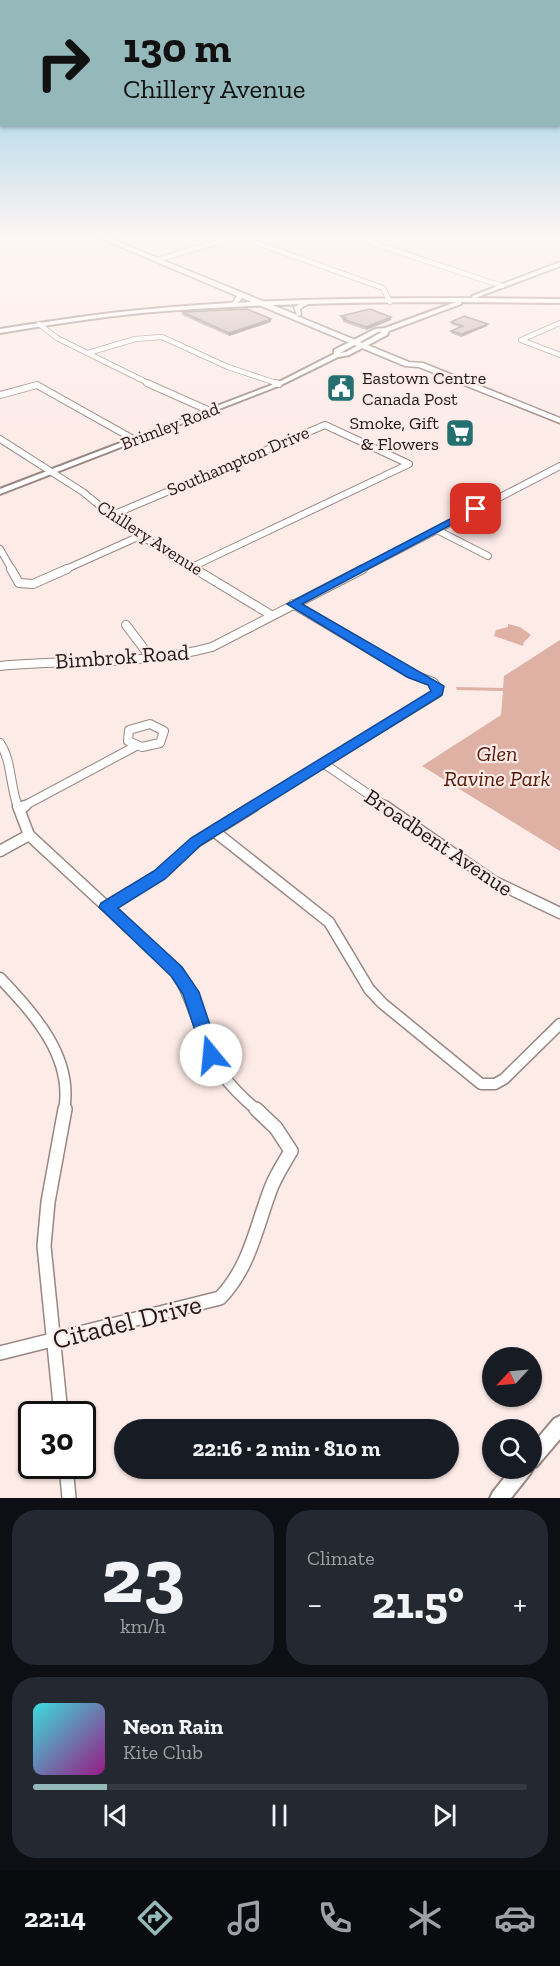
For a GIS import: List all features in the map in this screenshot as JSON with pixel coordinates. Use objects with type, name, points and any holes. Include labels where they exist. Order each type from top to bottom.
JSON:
[{"type":"main road","points":[[0,331],[116,312],[190,308]]},
{"type":"main road","points":[[271,308],[362,342]]},
{"type":"main road","points":[[284,308],[408,364],[420,365],[560,421]]},
{"type":"main road","points":[[296,308],[299,314]]},
{"type":"main road","points":[[432,312],[435,308]]},
{"type":"main road","name":"Brimley Road","points":[[0,492],[279,384],[337,355],[347,354],[362,342],[385,334],[386,330],[444,308]]},
{"type":"main road","points":[[542,1447],[560,1425]]},
{"type":"main road","points":[[499,1498],[515,1479]]},
{"type":"street","points":[[560,323],[521,340],[560,355]]},
{"type":"street","points":[[39,324],[50,334],[164,391],[210,411]]},
{"type":"street","points":[[88,353],[135,339],[162,337],[228,367],[279,384]]},
{"type":"street","points":[[0,395],[37,385],[135,440]]},
{"type":"street","name":"Southampton Drive","points":[[110,516],[325,425],[409,464],[399,471],[192,567]]},
{"type":"street","name":"Chillery Avenue","points":[[0,439],[83,492],[110,516],[140,536],[272,615]]},
{"type":"street","name":"Bimbrok Road","points":[[0,666],[44,661],[179,657],[212,647],[560,466]]},
{"type":"street","points":[[437,530],[488,556]]},
{"type":"street","points":[[0,549],[20,583],[33,584],[140,536]]},
{"type":"street","points":[[107,907],[159,875],[196,842],[433,696],[439,689],[433,682],[411,674],[293,604]]},
{"type":"street","points":[[126,625],[151,658]]},
{"type":"street","name":"Citadel Drive","points":[[0,743],[6,752],[10,780],[29,835],[176,971],[190,992],[211,1055],[223,1075],[236,1092],[282,1131],[291,1150],[272,1186],[239,1273],[231,1288],[220,1298],[0,1353]]},
{"type":"street","points":[[19,809],[136,746]]},
{"type":"street","name":"Broadbent Avenue","points":[[322,763],[493,881],[560,913]]},
{"type":"street","points":[[214,831],[329,922],[369,989],[382,1003],[481,1084],[495,1084],[504,1079],[560,1024]]},
{"type":"street","points":[[0,851],[29,835]]},
{"type":"street","points":[[0,978],[49,1033],[66,1083],[67,1097],[48,1202],[44,1246],[60,1401]]},
{"type":"street","points":[[67,1479],[69,1498]]},
{"type":"green space","points":[[508,624],[520,627],[531,635],[523,646],[494,636],[496,630],[508,627]]},
{"type":"green space","name":"Glen Ravine Park","points":[[560,640],[560,851],[422,766],[501,715],[503,691],[457,690],[456,687],[503,688],[504,676]]},
{"type":"building","points":[[247,309],[271,319],[229,333],[182,312]]},
{"type":"building","points":[[370,309],[391,317],[366,327],[343,319],[346,318],[341,316]]},
{"type":"building","points":[[464,316],[488,324],[462,334],[451,331],[463,326],[451,322]]},
{"type":"place","name":"Eastown Centre Canada Post","points":[[341,388]]},
{"type":"place","name":"Smoke, Gift & Flowers","points":[[460,433]]},
{"type":"route","points":[[211,1055],[190,992],[176,971],[107,907],[159,875],[196,842],[438,693],[438,686],[433,682],[411,674],[293,604],[476,509]]}]
